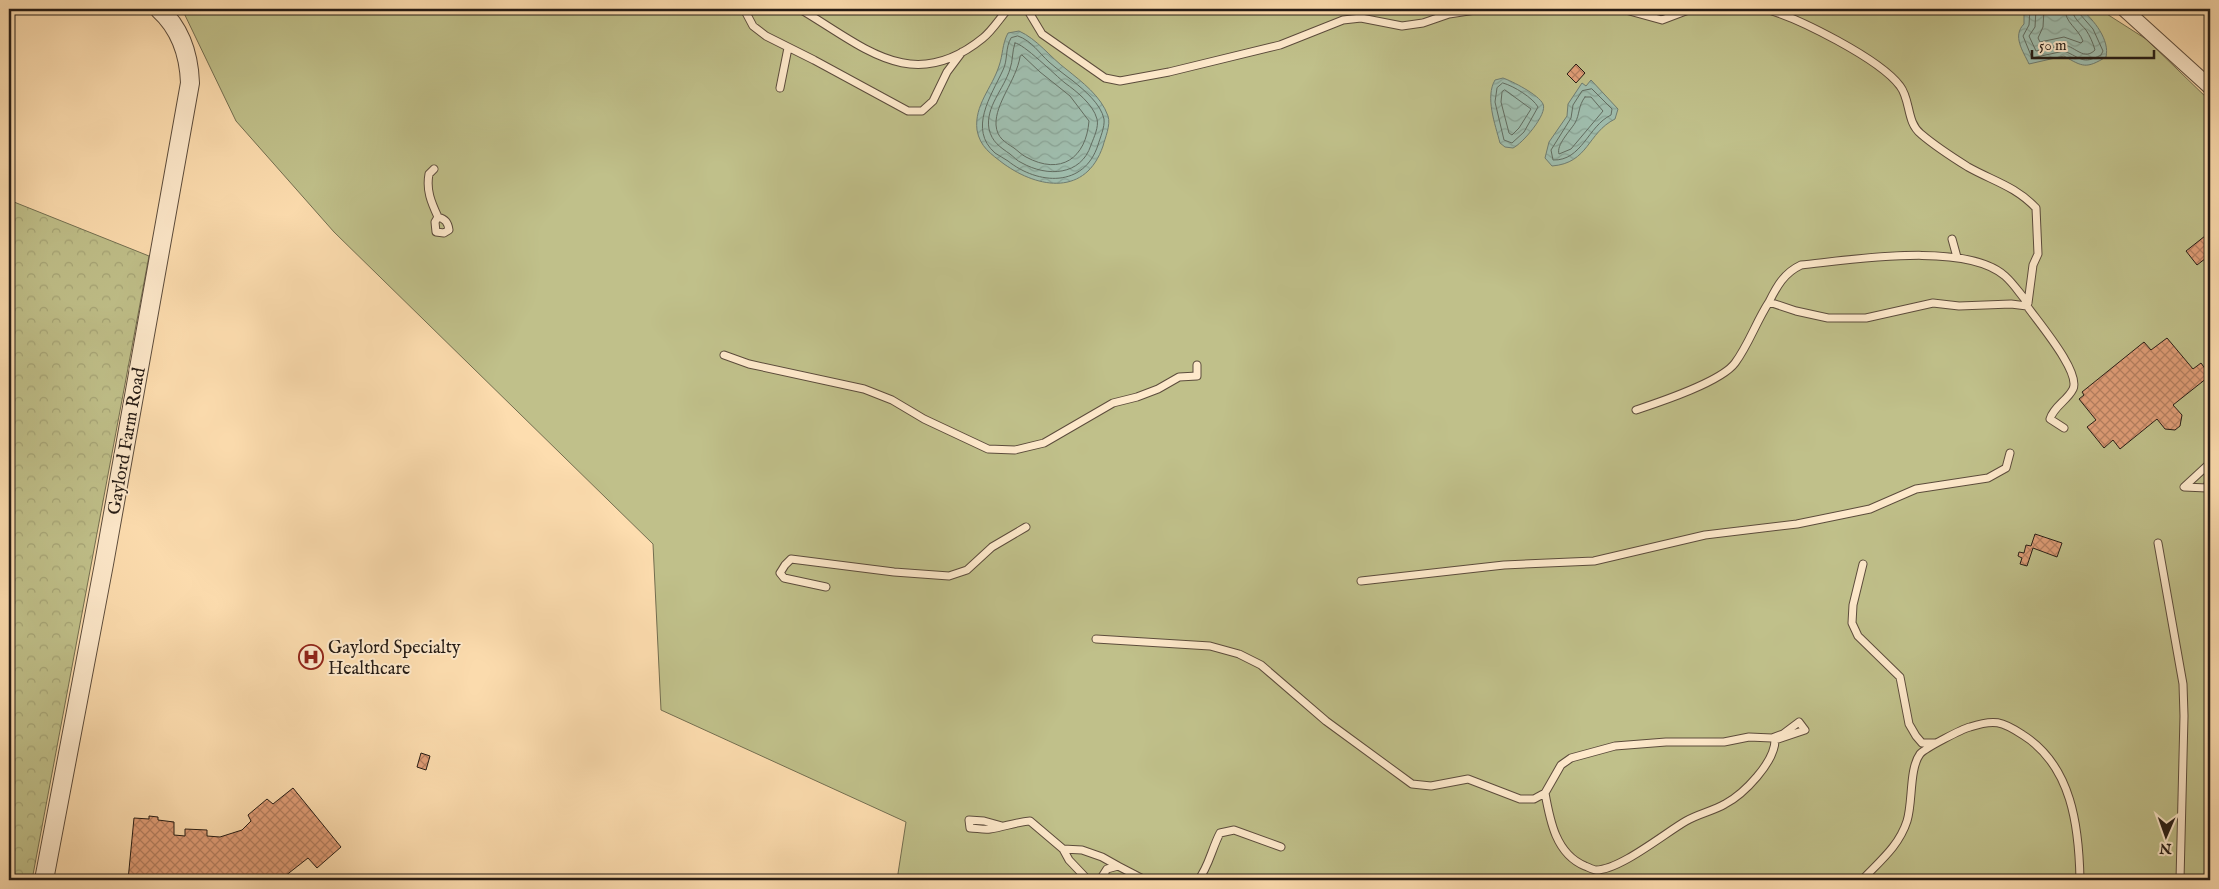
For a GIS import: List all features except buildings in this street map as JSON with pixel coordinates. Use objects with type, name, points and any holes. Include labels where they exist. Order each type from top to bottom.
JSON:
[{"type":"street","name":"Gaylord Farm Road","points":[[44,880],[104,564],[190,83],[189,62],[182,39],[159,9]]},
{"type":"street","points":[[2124,9],[2210,87]]},
{"type":"lane","points":[[744,9],[753,26],[766,36],[908,111],[922,111],[933,101],[947,72],[962,52]]},
{"type":"lane","points":[[800,9],[855,43],[889,60],[912,66],[944,62],[962,52],[984,38],[1008,9]]},
{"type":"lane","points":[[1029,9],[1042,34],[1105,78],[1120,81],[1169,72],[1271,47],[1343,20],[1361,18],[1402,26],[1424,23],[1449,14],[1482,9]]},
{"type":"lane","points":[[1622,9],[1662,20],[1691,9]]},
{"type":"lane","points":[[1636,410],[1705,384],[1734,364],[1747,344],[1758,318],[1779,282],[1791,270],[1801,265],[1924,255],[1957,257],[1985,264],[2005,276],[2028,303],[2033,265],[2038,254],[2036,208],[2013,188],[1968,167],[1919,133],[1910,118],[1902,88],[1893,78],[1858,53],[1816,30],[1765,9]]},
{"type":"lane","points":[[780,88],[788,48]]},
{"type":"lane","points":[[1937,146],[1948,143]]},
{"type":"lane","points":[[434,169],[429,174],[427,184],[429,199],[438,217]]},
{"type":"lane","points":[[1952,239],[1957,257]]},
{"type":"lane","points":[[1769,302],[1796,311],[1828,318],[1866,318],[1933,303],[1959,306],[2011,304],[2028,306],[2069,365],[2074,379],[2073,389],[2052,412],[2050,420],[2064,428]]},
{"type":"lane","points":[[724,355],[764,368],[864,390],[892,400],[924,419],[988,449],[1015,450],[1044,444],[1113,403],[1151,392],[1179,377],[1197,376],[1197,365]]},
{"type":"lane","points":[[1361,581],[1504,565],[1594,561],[1705,535],[1797,524],[1870,509],[1916,488],[1988,478],[2006,468],[2010,453]]},
{"type":"lane","points":[[2210,463],[2184,487],[2207,488],[2210,475]]},
{"type":"lane","points":[[826,587],[784,578],[780,573],[784,564],[791,559],[894,572],[949,576],[967,570],[992,547],[1026,527]]},
{"type":"lane","points":[[2158,542],[2183,684],[2180,880]]},
{"type":"lane","points":[[1862,880],[1900,841],[1908,820],[1915,768],[1920,754],[1916,736],[1905,708],[1900,678],[1858,636],[1852,624],[1853,605],[1863,564]]},
{"type":"lane","points":[[1096,639],[1210,646],[1239,654],[1261,665],[1326,721],[1412,784],[1431,786],[1468,779],[1520,799],[1534,799],[1545,793],[1562,765],[1571,758],[1615,746],[1666,742],[1724,742],[1749,737],[1772,738],[1783,734],[1799,722],[1804,730],[1775,740],[1775,749],[1764,769],[1727,804],[1687,820],[1619,863],[1596,870],[1574,861],[1560,845],[1550,821],[1545,793]]},
{"type":"lane","points":[[2183,684],[2191,685]]},
{"type":"lane","points":[[1920,754],[1962,729],[1989,721],[2011,727],[2039,745],[2058,771],[2071,802],[2079,846],[2080,880]]},
{"type":"lane","points":[[1916,736],[1922,743],[1938,743]]},
{"type":"lane","points":[[1002,826],[1015,822],[1030,821],[1063,849],[1080,874],[1088,880]]},
{"type":"lane","points":[[1198,880],[1204,874],[1212,849],[1220,833],[1234,830],[1281,847]]},
{"type":"lane","points":[[1063,849],[1082,850],[1102,857],[1145,880]]},
{"type":"lane","points":[[1100,880],[1107,869],[1118,866]]},
{"type":"green space","points":[[182,9],[2099,9],[2146,39],[2210,101],[2210,880],[897,880],[906,822],[661,710],[653,544],[334,232],[236,121]]},
{"type":"green space","points":[[9,200],[149,256],[32,880],[9,880]]},
{"type":"water","points":[[2026,9],[2081,9],[2100,31],[2106,44],[2106,57],[2089,65],[2080,64],[2064,56],[2029,64],[2019,39]]},
{"type":"water","points":[[1019,31],[1038,43],[1090,90],[1101,102],[1108,116],[1109,123],[1103,146],[1095,162],[1085,173],[1073,180],[1060,183],[1032,179],[1004,164],[983,146],[978,136],[978,113],[999,66],[1006,37],[1008,33]]},
{"type":"water","points":[[1503,78],[1519,85],[1541,100],[1544,109],[1528,135],[1513,148],[1505,147],[1500,143],[1492,111],[1492,87],[1495,80]]},
{"type":"water","points":[[1591,80],[1618,109],[1615,119],[1599,132],[1581,154],[1564,164],[1552,166],[1545,158],[1549,142],[1567,116],[1568,104],[1582,83],[1586,86]]},
{"type":"place","name":"Gaylord Specialty Healthcare","points":[[311,657]]}]
